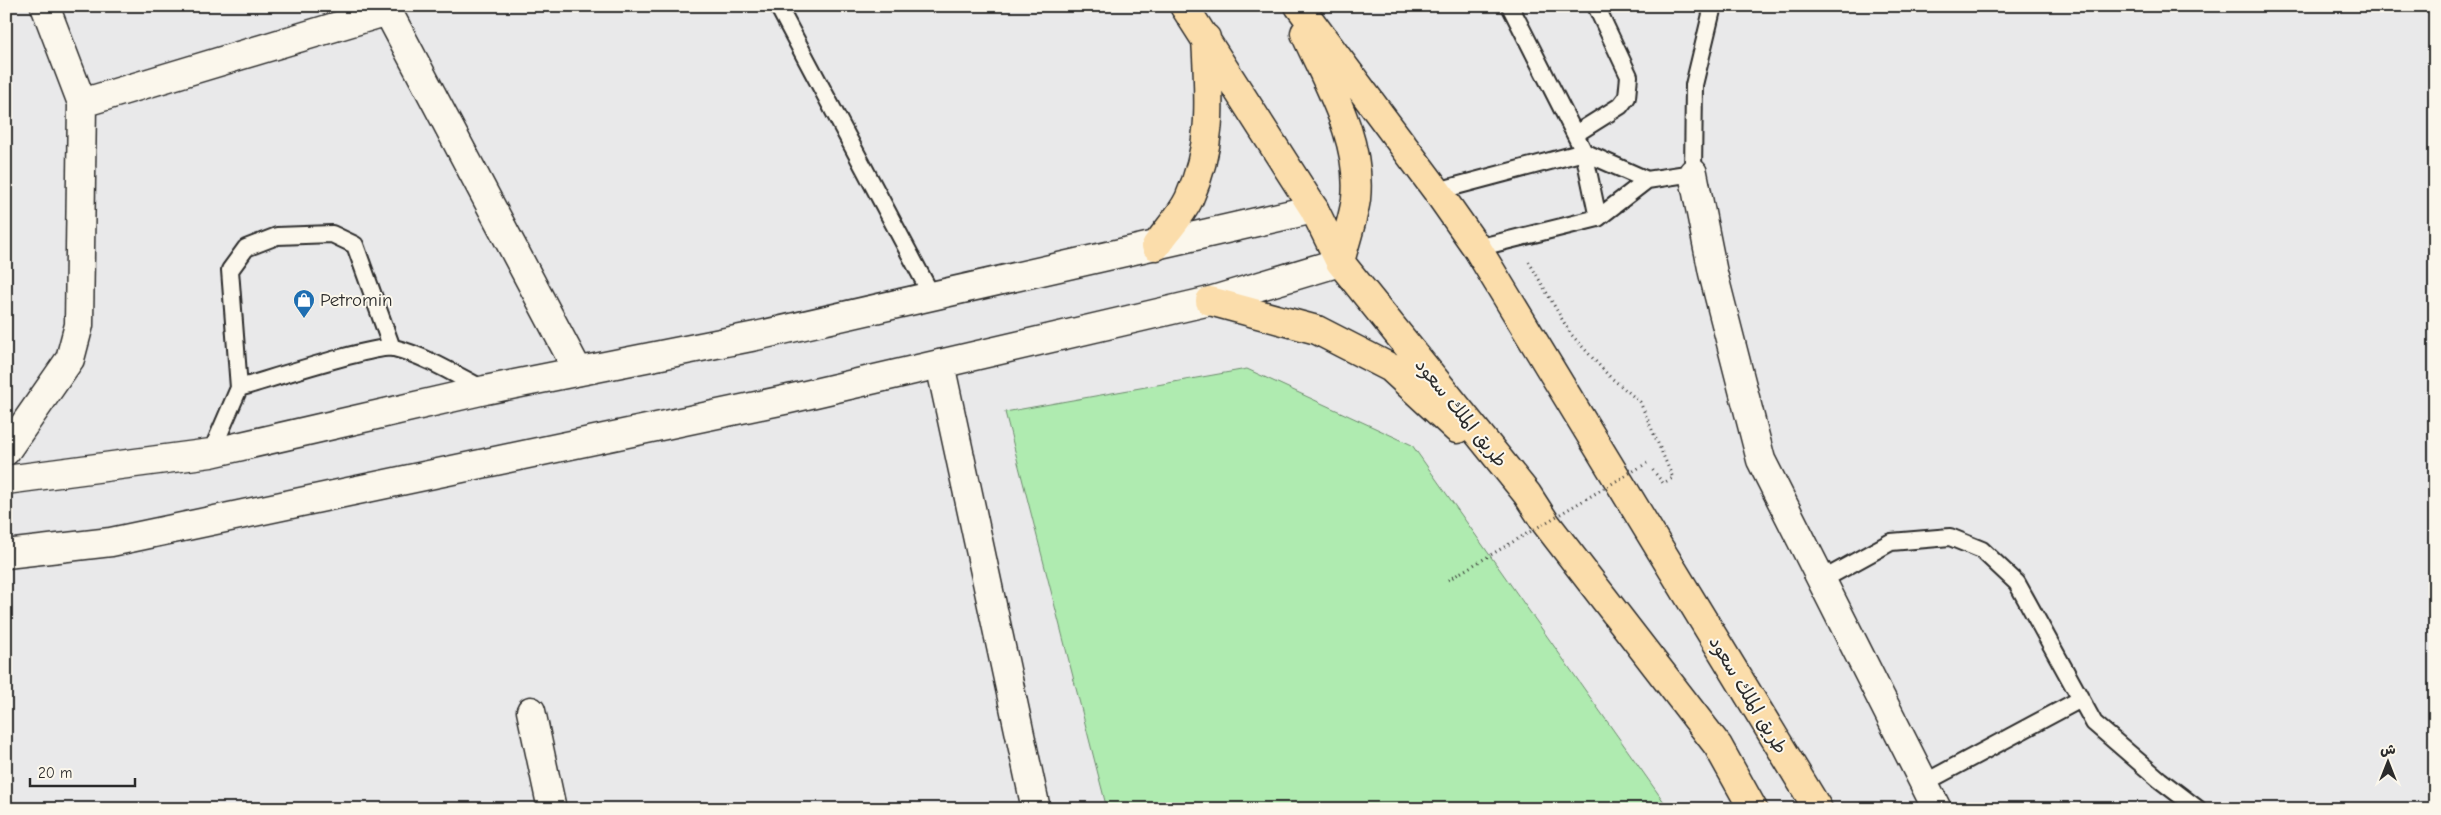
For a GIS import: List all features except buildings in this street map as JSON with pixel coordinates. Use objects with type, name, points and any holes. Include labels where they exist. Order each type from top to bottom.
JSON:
[{"type":"highway","name":"طريق الملك سعود","points":[[1184,6],[1206,37],[1314,209],[1340,262],[1527,494],[1545,522],[1718,746],[1754,809]]},
{"type":"highway","points":[[1294,6],[1343,116],[1353,158],[1356,199],[1340,262]]},
{"type":"highway","name":"طريق الملك سعود","points":[[1299,6],[1437,191],[1477,248],[1818,809]]},
{"type":"highway","points":[[1156,246],[1188,201],[1205,155],[1210,112],[1206,37]]},
{"type":"highway","points":[[1210,301],[1317,330],[1391,368],[1527,494]]},
{"type":"street","points":[[6,451],[70,359],[79,325],[82,103],[45,6]]},
{"type":"street","points":[[82,103],[387,9],[578,371]]},
{"type":"street","points":[[1693,173],[1713,273],[1762,460],[1937,809]]},
{"type":"street","points":[[6,480],[211,453],[484,390],[756,336],[1314,209]]},
{"type":"street","points":[[6,554],[112,542],[613,438],[1210,301],[1340,262]]},
{"type":"street","points":[[940,364],[1036,809]]},
{"type":"street","points":[[531,711],[552,809]]},
{"type":"lane","points":[[778,6],[932,296]]},
{"type":"lane","points":[[1510,6],[1577,133],[1584,152],[1598,218]]},
{"type":"lane","points":[[1577,133],[1620,106],[1627,97],[1629,76],[1596,6]]},
{"type":"lane","points":[[1477,248],[1598,218],[1646,180],[1693,173],[1694,85],[1712,6]]},
{"type":"lane","points":[[1437,191],[1584,152],[1646,180]]},
{"type":"lane","points":[[211,453],[239,388],[230,270],[246,248],[278,236],[332,234],[355,245],[392,348]]},
{"type":"lane","points":[[239,388],[365,353],[392,348],[424,359],[484,390]]},
{"type":"lane","points":[[1822,580],[1891,542],[1950,537],[1982,550],[2017,583],[2094,723],[2160,780],[2198,809]]},
{"type":"lane","points":[[1924,782],[2081,699]]},
{"type":"path","points":[[1448,580],[1647,463],[1663,483],[1673,478],[1640,402],[1608,375],[1570,333],[1515,239]]},
{"type":"green space","points":[[1247,369],[1412,445],[1669,809],[1107,809],[1005,412]]},
{"type":"place","name":"Petromin","points":[[304,319]]}]
